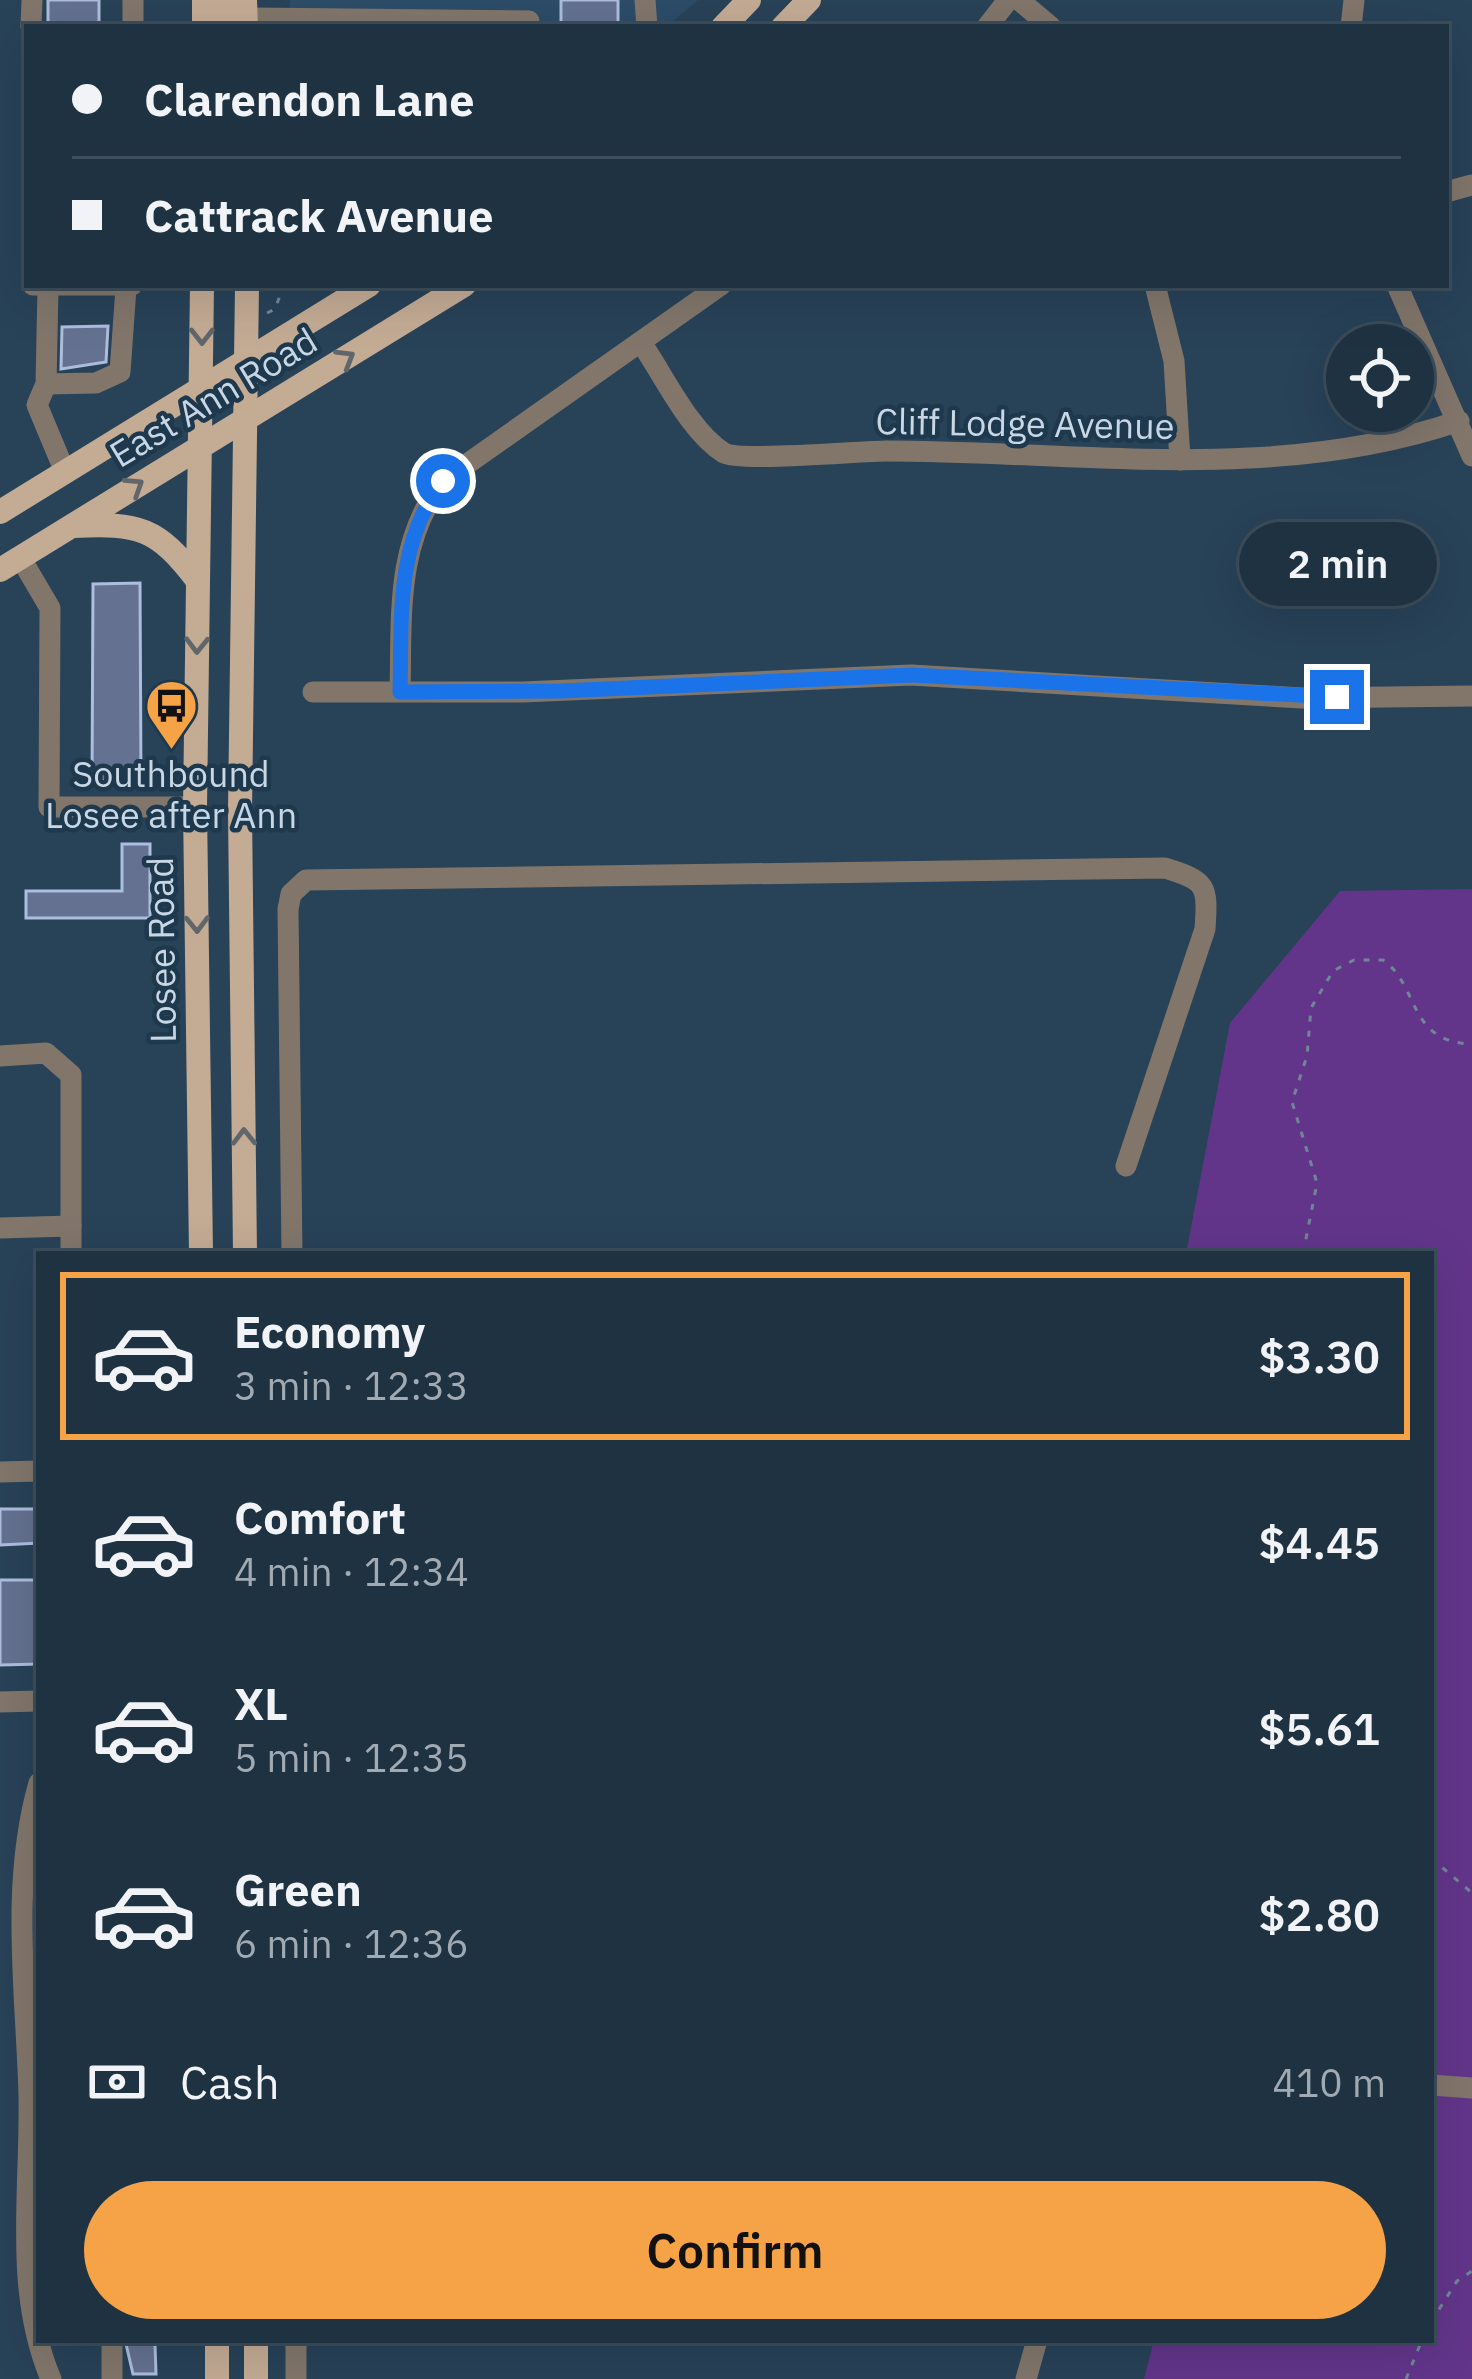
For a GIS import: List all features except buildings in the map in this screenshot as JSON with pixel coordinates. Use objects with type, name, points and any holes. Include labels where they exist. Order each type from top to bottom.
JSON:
[{"type":"main road","points":[[224,0],[241,18]]},
{"type":"main road","points":[[726,24],[749,0]]},
{"type":"main road","points":[[786,24],[809,0]]},
{"type":"main road","name":"Losee Road","points":[[201,1251],[195,807],[202,288]]},
{"type":"main road","points":[[244,1251],[247,288]]},
{"type":"main road","name":"East Ann Road","points":[[0,512],[364,288]]},
{"type":"main road","name":"East Ann Road","points":[[10,563],[459,288]]},
{"type":"main road","points":[[69,526],[146,529],[176,551],[198,580]]},
{"type":"main road","points":[[217,2343],[217,2379]]},
{"type":"main road","points":[[256,2343],[256,2379]]},
{"type":"street","points":[[989,24],[1008,0]]},
{"type":"street","points":[[1018,0],[1047,24]]},
{"type":"street","points":[[241,18],[423,10],[529,16]]},
{"type":"street","points":[[40,288],[46,383],[37,405],[64,472]]},
{"type":"street","points":[[46,383],[96,383],[120,372],[125,360],[129,288]]},
{"type":"street","points":[[400,692],[404,573],[424,506],[474,455],[642,344],[717,288]]},
{"type":"street","points":[[1156,288],[1174,361],[1180,460]]},
{"type":"street","points":[[1397,288],[1472,456]]},
{"type":"street","name":"Cliff Lodge Avenue","points":[[642,344],[711,442],[743,458],[887,451],[1180,460],[1344,450],[1459,421]]},
{"type":"street","points":[[10,563],[50,608],[49,807],[195,807]]},
{"type":"street","points":[[314,692],[582,691],[740,679],[911,675],[1301,698],[1472,696]]},
{"type":"street","points":[[292,1251],[288,909],[291,895],[306,880],[1165,868],[1197,878],[1208,895],[1205,929],[1126,1166]]},
{"type":"street","points":[[0,1056],[46,1053],[71,1075],[71,1251]]},
{"type":"street","points":[[0,1228],[71,1226]]},
{"type":"street","points":[[0,1472],[36,1471]]},
{"type":"street","points":[[0,1702],[36,1701]]},
{"type":"street","points":[[36,1797],[22,1854],[31,1924],[30,2309],[36,2329]]},
{"type":"street","points":[[1434,2085],[1472,2088]]},
{"type":"street","points":[[40,2343],[51,2379]]},
{"type":"street","points":[[296,2343],[296,2379]]},
{"type":"street","points":[[1026,2379],[1036,2343]]},
{"type":"street","points":[[112,2347],[112,2379]]},
{"type":"path","points":[[266,314],[275,309],[283,288]]},
{"type":"path","points":[[1304,1251],[1317,1183],[1292,1102],[1307,1056],[1311,1008],[1324,981],[1354,960],[1383,960],[1399,975],[1420,1019],[1443,1037],[1472,1044]]},
{"type":"path","points":[[1434,1861],[1472,1893]]},
{"type":"path","points":[[1434,2317],[1457,2281],[1472,2271]]},
{"type":"path","points":[[1406,2379],[1421,2343]]},
{"type":"shaded area","points":[[290,0],[698,0],[670,24],[290,24]]},
{"type":"shaded area","points":[[1472,889],[1472,2379],[1144,2379],[1153,2343],[1434,2343],[1434,1251],[1187,1251],[1230,1023],[1340,891]]},
{"type":"place","name":"Southbound Losee after Ann","points":[[171,751]]},
{"type":"route","points":[[443,481],[424,506],[409,544],[400,692],[601,690],[740,679],[911,675],[1208,694],[1337,697]]}]
